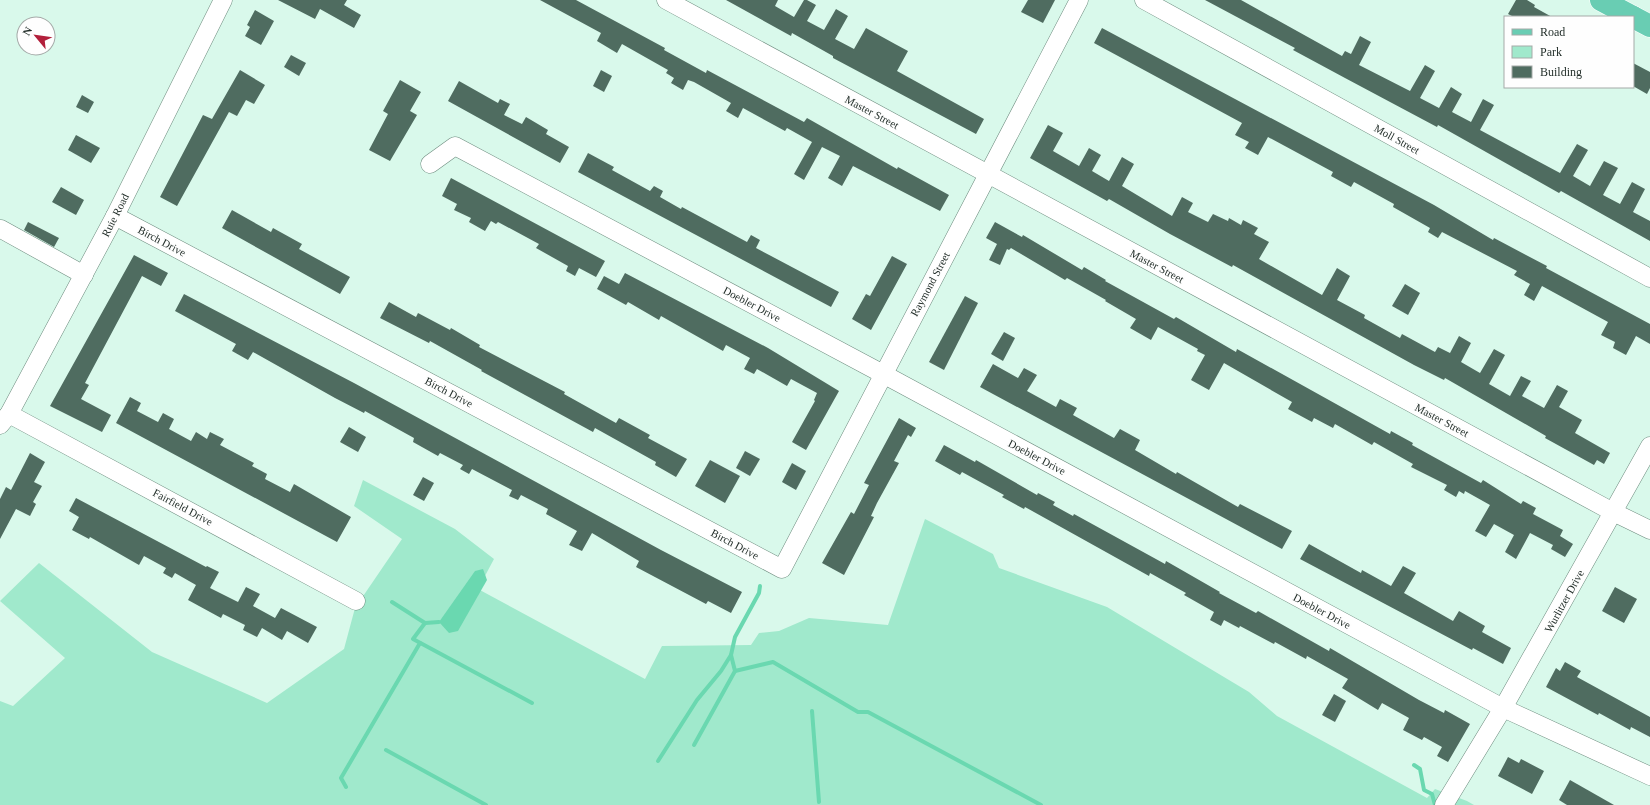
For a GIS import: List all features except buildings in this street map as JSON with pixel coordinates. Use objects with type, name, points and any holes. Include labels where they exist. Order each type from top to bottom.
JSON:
[{"type":"main road","points":[[1601,0],[1631,16]]},
{"type":"main road","points":[[1634,18],[1650,26]]},
{"type":"street","name":"Ruie Road","points":[[5,419],[115,216],[223,0]]},
{"type":"street","name":"Master Street","points":[[666,0],[1613,512],[1650,530]]},
{"type":"street","name":"Raymond Street","points":[[782,569],[1079,0]]},
{"type":"street","name":"Moll Street","points":[[1144,0],[1650,278]]},
{"type":"street","name":"Doebler Drive","points":[[430,164],[455,146],[883,374],[1503,708],[1650,776]]},
{"type":"street","name":"Birch Drive","points":[[115,216],[782,569]]},
{"type":"street","points":[[1,229],[84,275]]},
{"type":"street","name":"Fairfield Drive","points":[[5,419],[356,601]]},
{"type":"street","name":"Wurlitzer Drive","points":[[1444,805],[1503,708],[1650,446]]},
{"type":"green space","points":[[363,480],[455,529],[494,559],[478,589],[645,679],[662,646],[751,645],[759,633],[779,631],[809,618],[888,625],[925,519],[993,554],[999,568],[1107,607],[1249,692],[1277,716],[1427,798],[1435,789],[1474,805],[0,805],[0,701],[13,706],[65,658],[0,601],[39,563],[152,652],[267,703],[344,649],[355,608],[402,539],[354,506]]},
{"type":"shaded area","points":[[483,569],[487,580],[458,631],[449,633],[439,622],[475,571]]},
{"type":"waterway","points":[[694,745],[735,671],[731,655],[735,637],[759,593],[760,586]]},
{"type":"waterway","points":[[392,602],[425,623],[413,639],[532,703]]},
{"type":"waterway","points":[[425,623],[439,622]]},
{"type":"waterway","points":[[346,787],[341,778],[420,643]]},
{"type":"waterway","points":[[658,761],[697,700],[721,671],[731,655]]},
{"type":"waterway","points":[[735,671],[773,662],[858,712],[868,712],[1041,805]]},
{"type":"waterway","points":[[812,711],[819,802]]},
{"type":"waterway","points":[[386,750],[486,805]]},
{"type":"waterway","points":[[1414,765],[1420,769],[1424,790],[1432,794],[1435,805]]}]
